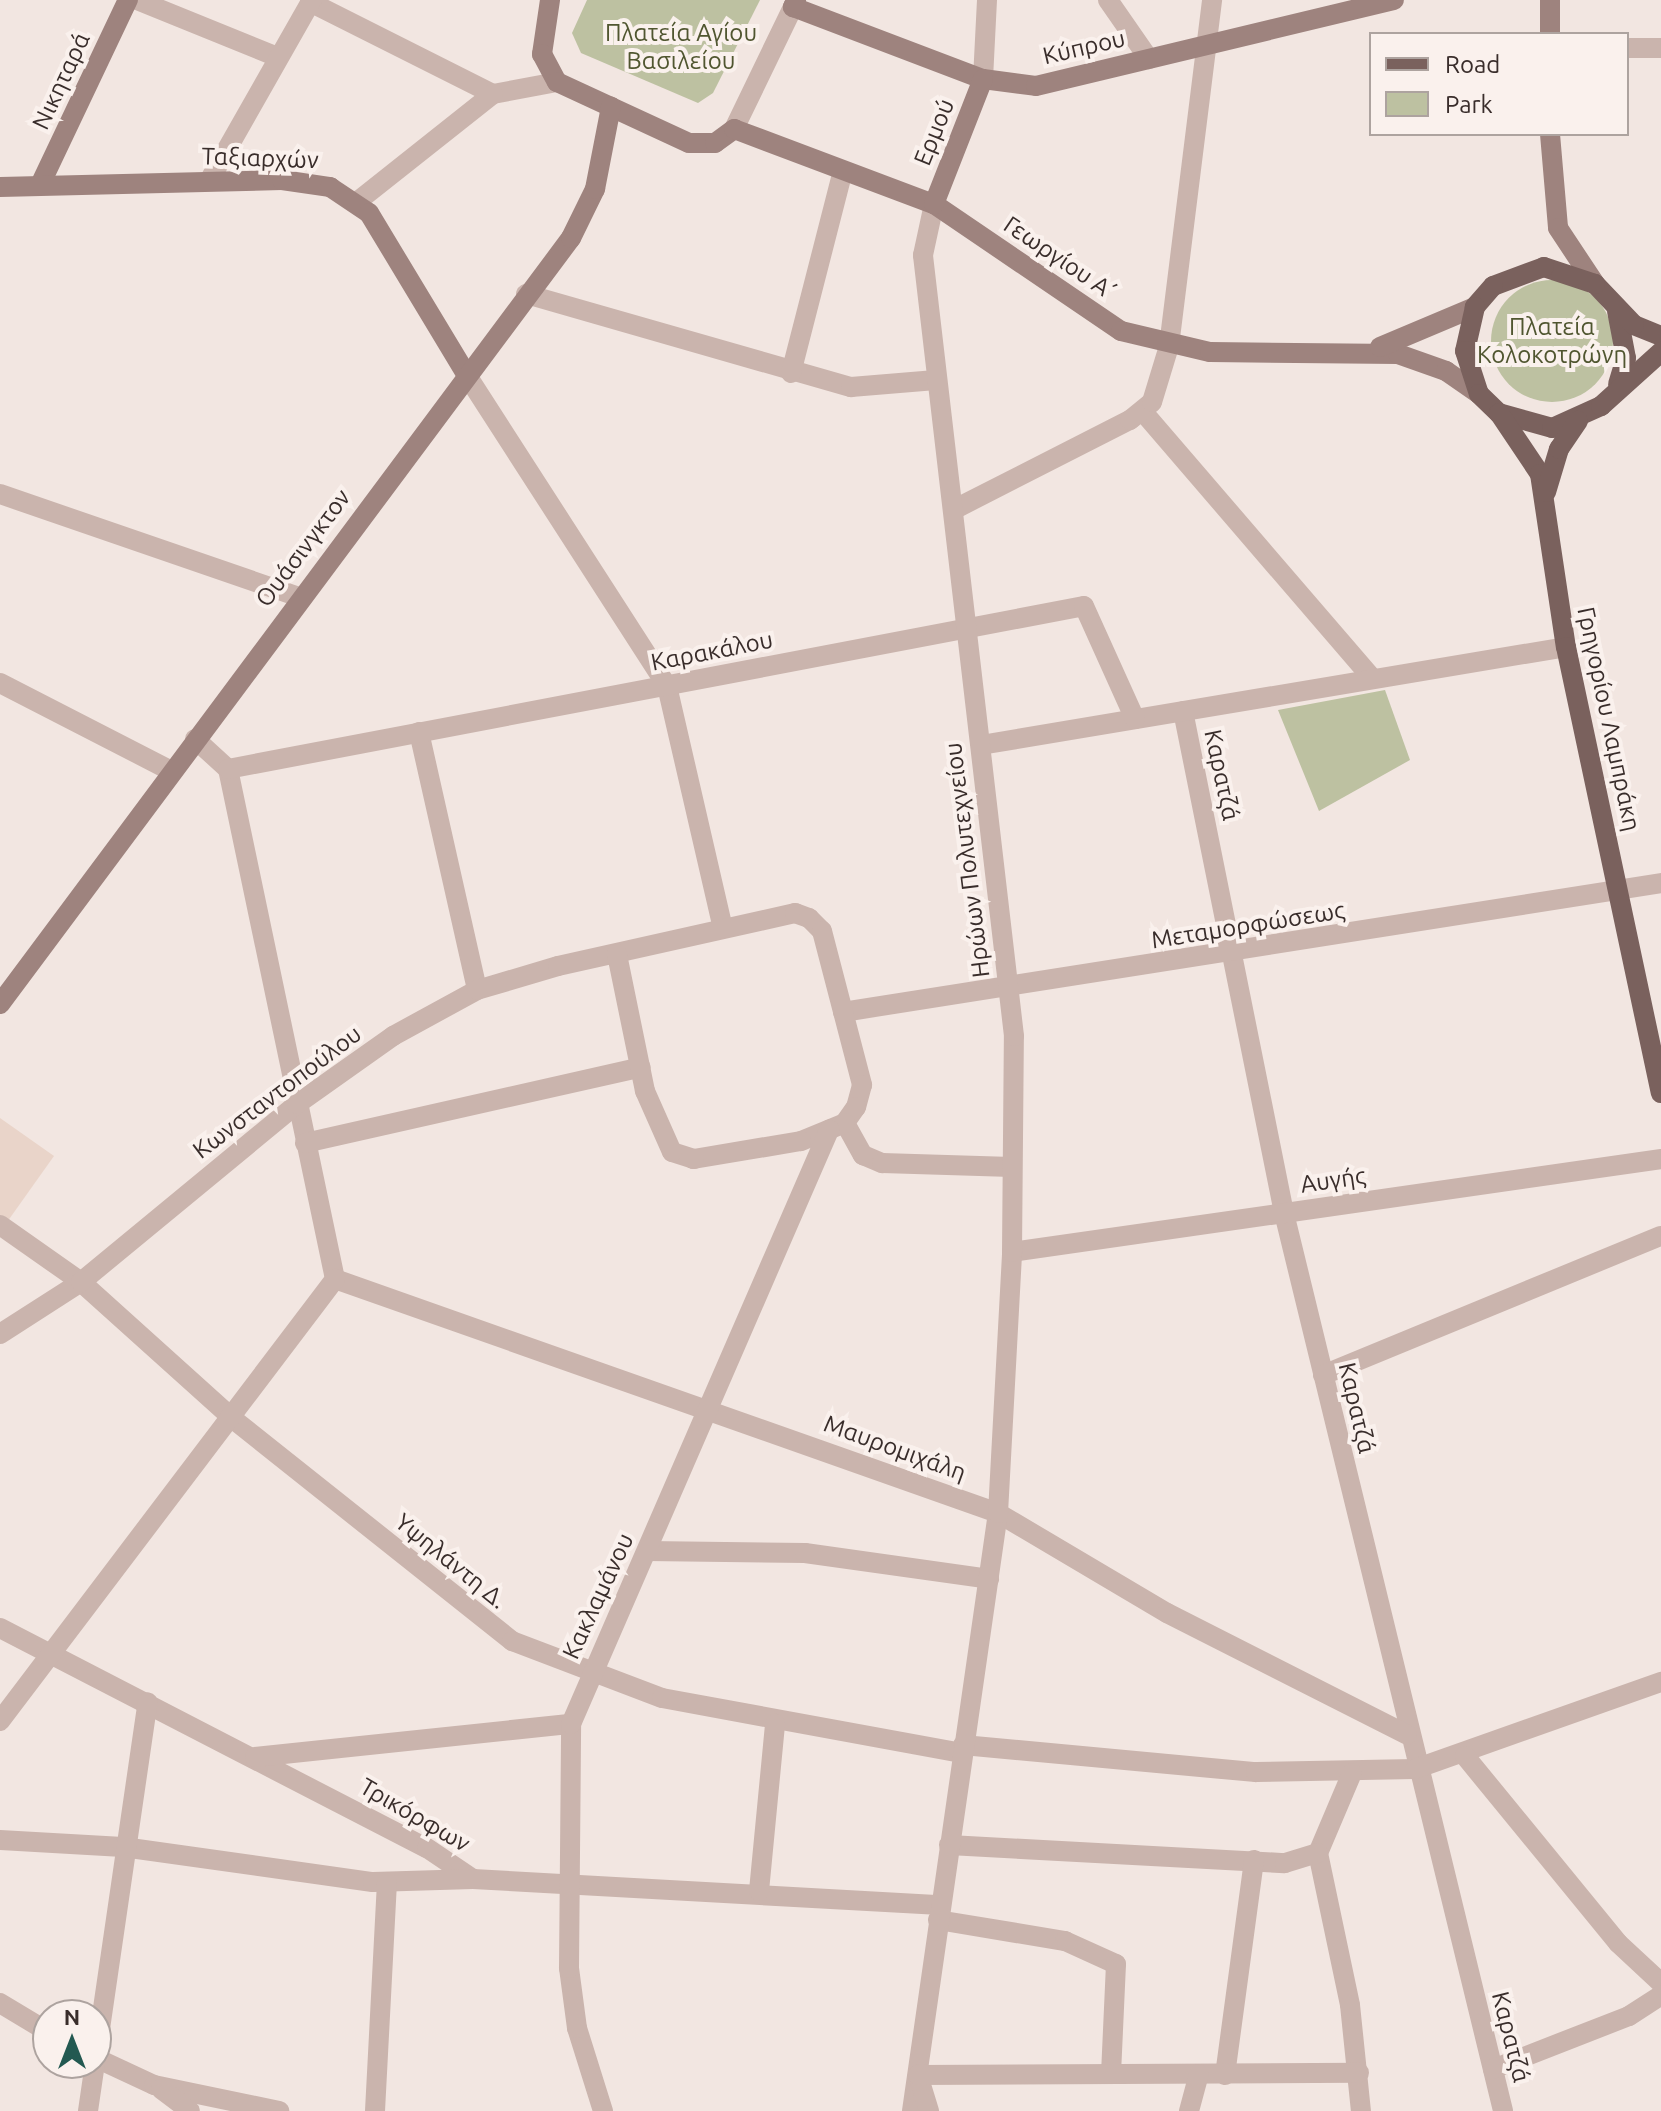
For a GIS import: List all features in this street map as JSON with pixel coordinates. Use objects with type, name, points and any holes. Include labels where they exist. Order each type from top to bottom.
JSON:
[{"type":"main road","name":"Νικηταρά","points":[[40,185],[128,0]]},
{"type":"main road","name":"Κύπρου","points":[[794,4],[983,79],[1036,86],[1394,0]]},
{"type":"main road","points":[[1550,0],[1550,32]]},
{"type":"main road","points":[[552,1],[541,39],[557,82],[702,146],[734,129]]},
{"type":"main road","name":"Ερμού","points":[[934,204],[983,79]]},
{"type":"main road","name":"Ουάσινγκτον","points":[[0,1004],[586,214],[611,107]]},
{"type":"main road","name":"Γεωργίου Α΄","points":[[734,129],[934,204],[1121,331],[1169,346],[1368,350],[1430,364],[1479,394]]},
{"type":"main road","points":[[1550,136],[1558,228],[1595,284],[1634,325],[1661,336]]},
{"type":"main road","name":"Ταξιαρχών","points":[[0,188],[305,181],[358,201]]},
{"type":"main road","points":[[358,201],[466,374]]},
{"type":"main road","points":[[1595,284],[1571,271],[1517,272],[1475,307],[1465,351],[1479,394],[1499,413],[1524,425],[1578,421],[1618,384],[1661,352]]},
{"type":"main road","points":[[1614,304],[1625,330],[1618,384]]},
{"type":"main road","name":"Γεωργίου Α΄","points":[[1368,350],[1421,336],[1475,307]]},
{"type":"main road","name":"Γρηγορίου Λαμπράκη","points":[[1499,413],[1529,449],[1545,496],[1566,647],[1661,1093]]},
{"type":"main road","name":"Γρηγορίου Λαμπράκη","points":[[1545,496],[1559,449],[1578,421]]},
{"type":"street","points":[[137,0],[275,56]]},
{"type":"street","points":[[983,79],[987,0]]},
{"type":"street","points":[[1108,0],[1149,59]]},
{"type":"street","points":[[953,510],[1144,413],[1169,346],[1204,44],[1212,0]]},
{"type":"street","points":[[209,181],[275,56],[311,1],[493,94]]},
{"type":"street","points":[[734,129],[794,4]]},
{"type":"street","points":[[1629,48],[1661,48]]},
{"type":"street","points":[[358,201],[493,94],[557,82]]},
{"type":"street","points":[[791,373],[843,171]]},
{"type":"street","name":"Ηρώων Πολυτεχνείου","points":[[912,2111],[998,1513],[1012,1252],[1008,989],[981,745],[962,629],[953,510],[923,255],[934,204]]},
{"type":"street","points":[[526,294],[791,373],[869,389],[936,380]]},
{"type":"street","points":[[466,374],[667,686],[723,928]]},
{"type":"street","points":[[1144,413],[1372,678]]},
{"type":"street","points":[[0,494],[299,597]]},
{"type":"street","name":"Καρακάλου","points":[[228,769],[1084,606],[1135,719]]},
{"type":"street","points":[[981,745],[1566,647]]},
{"type":"street","points":[[0,683],[171,771]]},
{"type":"street","name":"Καρατζά","points":[[1183,711],[1284,1213],[1415,1769],[1503,2111]]},
{"type":"street","points":[[419,732],[477,990]]},
{"type":"street","points":[[0,1721],[233,1419],[335,1279],[228,769],[195,739]]},
{"type":"street","name":"Μεταμορφώσεως","points":[[843,1012],[1233,954],[1661,883]]},
{"type":"street","points":[[795,913],[809,918],[822,931],[862,1085],[837,1127],[694,1159],[672,1152],[641,1067],[617,954],[723,928],[795,913]]},
{"type":"street","name":"Κωνσταντοπούλου","points":[[0,1334],[81,1282],[297,1104],[393,1036],[477,990],[617,954]]},
{"type":"street","points":[[305,1143],[641,1067]]},
{"type":"street","points":[[837,1127],[863,1155],[882,1163],[1012,1167]]},
{"type":"street","name":"Κακλαμάνου","points":[[603,2111],[577,2028],[566,1884],[571,1724],[591,1673],[713,1409],[837,1127]]},
{"type":"street","name":"Αυγής","points":[[1012,1252],[1661,1159]]},
{"type":"street","name":"Υψηλάντη Δ.","points":[[0,1225],[81,1282],[233,1419],[498,1632],[591,1673],[775,1724],[962,1749],[1352,1773],[1415,1769],[1465,1756],[1661,1682]]},
{"type":"street","points":[[1323,1375],[1661,1236]]},
{"type":"street","name":"Μαυρομιχάλη","points":[[335,1279],[713,1409],[998,1513],[1167,1613],[1407,1735]]},
{"type":"street","points":[[647,1551],[805,1553],[989,1579]]},
{"type":"street","name":"Τρικόρφων","points":[[0,1628],[255,1757],[473,1879],[759,1891],[939,1913],[1065,1941],[1116,1964],[1111,2074]]},
{"type":"street","points":[[104,1999],[123,1847],[148,1702]]},
{"type":"street","points":[[255,1757],[571,1724]]},
{"type":"street","points":[[759,1891],[775,1724]]},
{"type":"street","points":[[1465,1756],[1618,1943],[1661,1983]]},
{"type":"street","points":[[1352,1773],[1318,1853],[1359,2073],[1361,2111]]},
{"type":"street","points":[[0,1840],[123,1847],[298,1876],[387,1882],[473,1879]]},
{"type":"street","points":[[949,1845],[1285,1863],[1318,1853]]},
{"type":"street","points":[[1225,2075],[1254,1860]]},
{"type":"street","points":[[375,2111],[387,1882]]},
{"type":"street","points":[[1493,2069],[1629,2016],[1661,1995]]},
{"type":"street","points":[[0,2003],[32,2022]]},
{"type":"street","points":[[112,2065],[154,2085],[190,2111]]},
{"type":"street","points":[[929,2111],[918,2075],[1359,2073]]},
{"type":"street","points":[[1189,2111],[1199,2074]]},
{"type":"street","points":[[88,2111],[93,2079]]},
{"type":"street","points":[[154,2085],[279,2111]]},
{"type":"green space","name":"Πλατεία Αγίου Βασιλείου","points":[[587,0],[760,0],[713,93],[698,103],[581,53],[572,33]]},
{"type":"green space","name":"Πλατεία Κολοκοτρώνη","points":[[1552,280],[1575,284],[1595,298],[1609,318],[1613,341],[1609,364],[1595,384],[1575,398],[1552,402],[1529,398],[1509,384],[1495,364],[1491,341],[1495,318],[1509,298],[1529,284]]},
{"type":"green space","points":[[1385,690],[1410,760],[1319,811],[1278,710]]},
{"type":"shaded area","points":[[0,1118],[54,1156],[0,1232]]}]
